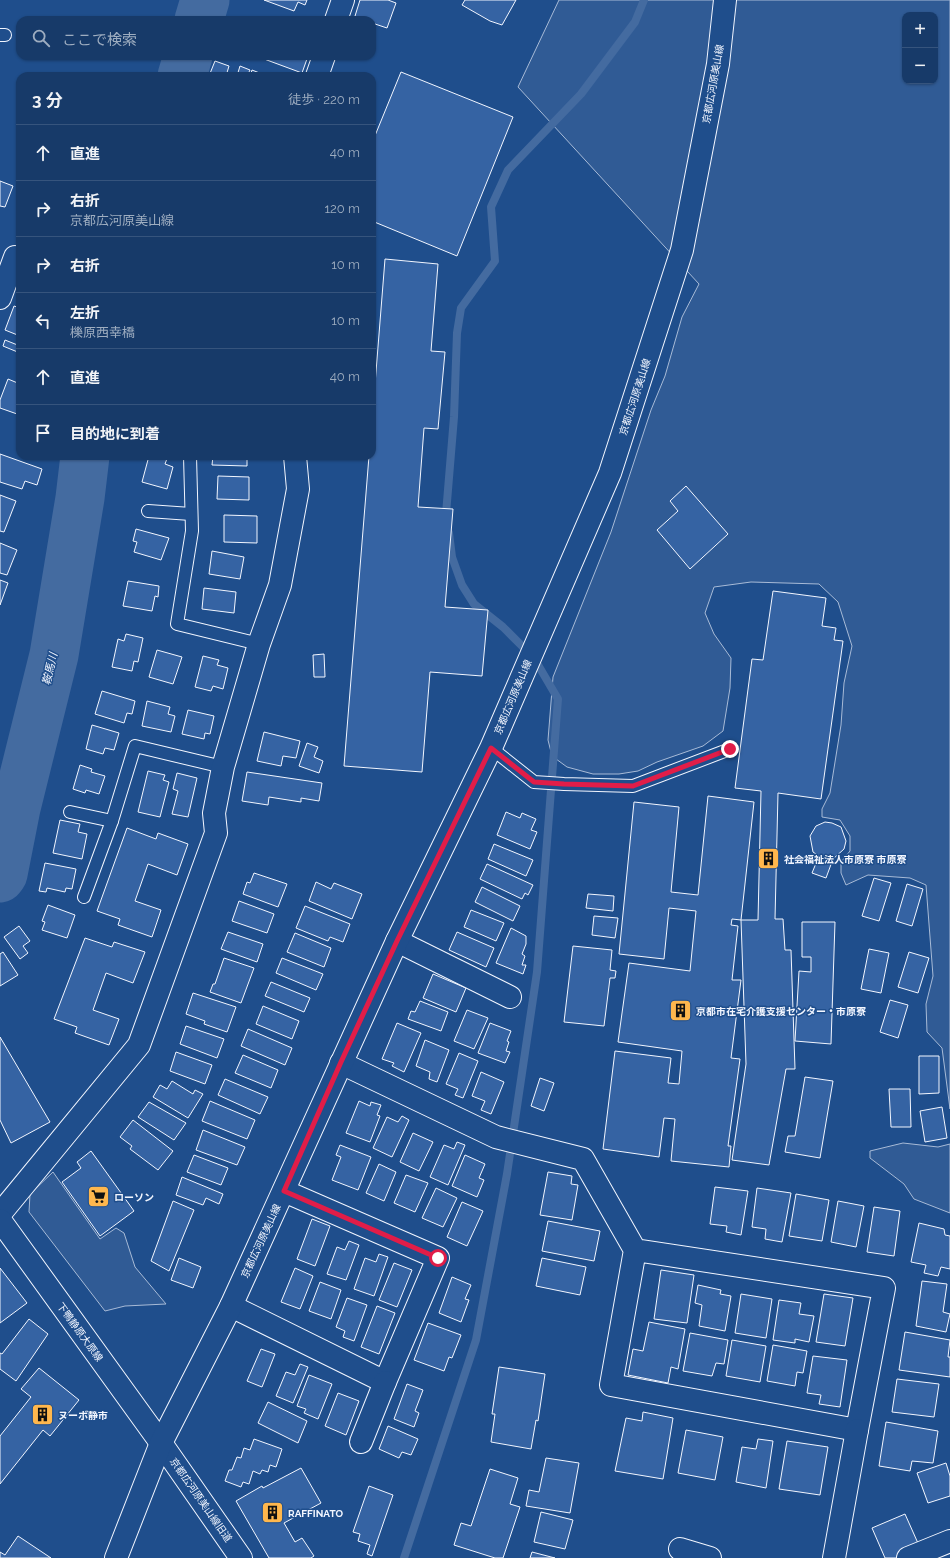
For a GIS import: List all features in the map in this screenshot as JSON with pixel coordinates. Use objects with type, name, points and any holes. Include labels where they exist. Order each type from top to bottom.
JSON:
[{"type":"street","points":[[337,16],[342,0]]},
{"type":"street","name":"京都広河原美山線","points":[[116,1558],[161,1443],[231,1306],[397,941],[491,748],[610,473],[682,250],[718,64],[725,0]]},
{"type":"street","points":[[318,72],[323,60]]},
{"type":"street","points":[[0,298],[15,257]]},
{"type":"street","points":[[0,1214],[139,1045],[216,833],[214,812],[223,767],[259,644],[280,585],[298,489],[295,460]]},
{"type":"street","points":[[397,941],[510,997]]},
{"type":"street","points":[[341,1062],[496,1137],[583,1159],[635,1250],[611,1385],[857,1430]]},
{"type":"street","points":[[284,1191],[438,1258],[361,1442]]},
{"type":"street","name":"下鴨静原大原線","points":[[0,1220],[161,1443]]},
{"type":"street","points":[[635,1250],[884,1288],[834,1558]]},
{"type":"street","points":[[231,1306],[385,1382]]},
{"type":"street","name":"京都広河原美山線旧道","points":[[161,1443],[241,1558]]},
{"type":"street","points":[[908,1558],[946,1548]]},
{"type":"street","points":[[680,1549],[710,1558]]},
{"type":"lane","points":[[190,460],[192,531],[177,624],[259,644]]},
{"type":"lane","points":[[148,511],[192,514]]},
{"type":"lane","points":[[84,897],[112,821],[135,746],[223,767]]},
{"type":"lane","points":[[491,748],[534,782],[633,786],[730,749]]},
{"type":"lane","points":[[70,812],[112,821]]},
{"type":"shaded area","points":[[559,0],[950,0],[950,1109],[942,1048],[927,1032],[926,1004],[933,976],[926,885],[910,878],[868,875],[846,885],[841,873],[841,862],[850,851],[850,836],[840,820],[822,817],[822,809],[830,793],[841,725],[844,683],[852,646],[838,602],[819,584],[751,582],[714,587],[705,613],[714,634],[731,658],[730,688],[723,731],[703,746],[657,762],[638,771],[619,774],[593,774],[567,767],[552,756],[548,740],[553,677],[611,532],[651,410],[665,376],[682,317],[699,284],[518,87]]},
{"type":"shaded area","points":[[903,1143],[938,1147],[950,1144],[950,1213],[914,1199],[904,1184],[870,1158],[870,1151]]},
{"type":"shaded area","points":[[53,1172],[100,1239],[116,1228],[124,1233],[135,1267],[166,1304],[125,1306],[105,1311],[29,1212],[30,1194]]},
{"type":"building","points":[[264,0],[307,0],[305,5],[298,2],[294,11]]},
{"type":"building","points":[[360,0],[388,0],[396,3],[387,28],[376,24],[376,16],[355,16]]},
{"type":"building","points":[[465,0],[516,0],[502,25],[490,21],[462,5]]},
{"type":"building","points":[[267,60],[307,60],[302,72]]},
{"type":"building","points":[[215,61],[229,66],[227,72],[211,72]]},
{"type":"building","points":[[240,66],[250,70],[249,72],[238,72]]},
{"type":"building","points":[[401,72],[513,117],[457,256],[376,223],[376,133]]},
{"type":"building","points":[[0,181],[13,186],[5,207],[0,206]]},
{"type":"building","points":[[385,259],[438,264],[431,351],[445,352],[438,429],[424,428],[418,507],[453,509],[445,607],[488,610],[482,676],[430,672],[422,772],[344,766],[369,460],[376,460],[376,372]]},
{"type":"building","points":[[14,306],[16,307],[16,334],[5,330]]},
{"type":"building","points":[[5,340],[16,344],[16,351],[3,346]]},
{"type":"building","points":[[8,379],[16,382],[16,414],[0,408],[0,400]]},
{"type":"building","points":[[0,454],[42,469],[37,485],[25,481],[22,489],[0,482]]},
{"type":"building","points":[[148,460],[166,460],[165,464],[173,467],[167,489],[142,482]]},
{"type":"building","points":[[213,460],[247,460],[247,466],[212,465]]},
{"type":"building","points":[[218,476],[249,477],[249,500],[217,499]]},
{"type":"building","points":[[686,486],[728,534],[690,569],[657,530],[678,511],[670,501]]},
{"type":"building","points":[[0,495],[16,501],[4,532],[0,531]]},
{"type":"building","points":[[224,515],[257,516],[257,543],[224,542]]},
{"type":"building","points":[[136,529],[169,538],[161,560],[134,552],[137,542],[133,541]]},
{"type":"building","points":[[0,543],[17,550],[7,575],[0,573]]},
{"type":"building","points":[[212,551],[244,557],[240,579],[209,574]]},
{"type":"building","points":[[0,580],[8,583],[0,605]]},
{"type":"building","points":[[128,581],[159,586],[158,597],[155,596],[152,611],[123,606]]},
{"type":"building","points":[[204,588],[236,592],[234,613],[202,609]]},
{"type":"building","name":"社会福祉法人市原寮 市原寮","points":[[773,591],[826,598],[822,626],[836,628],[834,640],[843,641],[821,799],[778,793],[775,919],[783,919],[785,950],[791,950],[795,1069],[786,1069],[769,1165],[732,1160],[746,1064],[741,920],[758,920],[761,791],[735,788],[752,659],[763,660]]},
{"type":"building","points":[[126,634],[143,638],[138,662],[134,661],[132,671],[112,667],[118,639],[124,641]]},
{"type":"building","points":[[157,650],[182,657],[173,684],[149,677]]},
{"type":"building","points":[[324,654],[325,677],[314,677],[313,655]]},
{"type":"building","points":[[203,656],[219,660],[217,665],[228,668],[223,689],[213,686],[211,691],[195,687]]},
{"type":"building","points":[[102,691],[135,701],[132,714],[127,713],[124,723],[95,714]]},
{"type":"building","points":[[147,701],[170,707],[168,714],[175,716],[171,732],[142,726]]},
{"type":"building","points":[[188,710],[214,716],[210,734],[205,733],[204,739],[182,734]]},
{"type":"building","points":[[92,725],[119,733],[114,750],[105,748],[103,754],[86,749]]},
{"type":"building","points":[[264,732],[300,741],[296,758],[283,756],[281,766],[257,761]]},
{"type":"building","points":[[307,743],[318,747],[314,757],[323,761],[319,773],[299,766]]},
{"type":"building","points":[[80,765],[92,769],[91,772],[105,776],[99,794],[86,790],[85,793],[73,789]]},
{"type":"building","points":[[148,771],[165,775],[163,780],[169,782],[160,817],[138,812]]},
{"type":"building","points":[[247,772],[322,783],[319,801],[301,798],[301,802],[269,797],[268,805],[242,801]]},
{"type":"building","points":[[177,773],[197,778],[188,817],[172,814],[178,791],[173,789]]},
{"type":"building","name":"京都市在宅介護支援センター・市原寮","points":[[708,796],[754,802],[741,920],[732,919],[731,925],[738,926],[732,980],[741,980],[731,1058],[740,1059],[728,1146],[731,1146],[729,1167],[671,1161],[675,1119],[664,1118],[659,1157],[603,1149],[615,1051],[671,1058],[668,1083],[679,1084],[682,1051],[618,1042],[629,963],[690,971],[696,911],[669,908],[664,959],[619,954],[634,802],[679,807],[671,892],[698,895]]},
{"type":"building","points":[[506,812],[520,818],[522,813],[536,819],[531,830],[537,832],[530,849],[497,835]]},
{"type":"building","points":[[60,820],[80,824],[78,832],[87,834],[82,859],[53,853]]},
{"type":"building","points":[[825,822],[841,827],[846,841],[844,849],[833,859],[826,878],[812,873],[819,856],[813,852],[810,836],[816,826]]},
{"type":"building","points":[[127,828],[156,839],[158,833],[188,844],[177,875],[148,864],[135,901],[161,910],[152,937],[118,925],[120,919],[97,911]]},
{"type":"building","points":[[494,844],[533,860],[526,876],[488,859]]},
{"type":"building","points":[[45,863],[76,869],[72,889],[66,888],[65,892],[47,888],[46,892],[39,891]]},
{"type":"building","points":[[487,864],[533,885],[528,895],[525,893],[522,899],[480,879]]},
{"type":"building","points":[[254,873],[287,884],[278,907],[243,894],[247,882],[250,883]]},
{"type":"building","points":[[874,878],[891,883],[879,921],[862,916]]},
{"type":"building","points":[[316,882],[331,889],[334,883],[362,894],[352,919],[309,901]]},
{"type":"building","points":[[907,884],[923,889],[912,926],[896,921]]},
{"type":"building","points":[[482,887],[520,906],[513,921],[475,902]]},
{"type":"building","points":[[588,894],[614,896],[613,911],[586,908]]},
{"type":"building","points":[[239,901],[274,914],[267,933],[232,921]]},
{"type":"building","points":[[48,905],[75,915],[67,938],[42,930],[45,922],[42,921]]},
{"type":"building","points":[[305,906],[350,924],[343,942],[330,937],[328,941],[296,928]]},
{"type":"building","points":[[471,910],[504,923],[496,941],[464,927]]},
{"type":"building","points":[[594,916],[618,918],[615,938],[592,935]]},
{"type":"building","points":[[802,922],[835,922],[831,1044],[795,1041],[799,971],[811,972],[811,957],[802,957]]},
{"type":"building","points":[[19,926],[30,941],[23,946],[28,953],[20,959],[4,937]]},
{"type":"building","points":[[511,928],[526,936],[526,944],[522,954],[525,956],[522,965],[526,965],[523,974],[496,963]]},
{"type":"building","points":[[228,932],[263,944],[257,962],[221,949]]},
{"type":"building","points":[[457,932],[494,948],[486,967],[449,950]]},
{"type":"building","points":[[295,933],[331,948],[324,967],[287,952]]},
{"type":"building","points":[[85,938],[112,947],[114,942],[145,952],[133,983],[106,973],[93,1010],[119,1019],[109,1045],[75,1033],[77,1027],[54,1019]]},
{"type":"building","points":[[573,946],[612,950],[610,970],[616,971],[615,978],[610,978],[604,1026],[564,1022]]},
{"type":"building","points":[[869,949],[889,953],[881,993],[861,989]]},
{"type":"building","points":[[3,952],[18,975],[0,986],[0,954]]},
{"type":"building","points":[[909,952],[929,958],[918,993],[898,987]]},
{"type":"building","points":[[224,958],[254,968],[241,1003],[210,992],[213,984],[215,984]]},
{"type":"building","points":[[282,958],[323,974],[316,990],[276,973]]},
{"type":"building","points":[[433,974],[466,988],[456,1012],[423,998]]},
{"type":"building","points":[[271,982],[310,998],[304,1012],[265,996]]},
{"type":"building","points":[[193,993],[236,1007],[227,1032],[204,1024],[205,1021],[186,1014]]},
{"type":"building","points":[[890,1000],[908,1005],[898,1038],[880,1032]]},
{"type":"building","points":[[420,1001],[448,1012],[441,1031],[408,1019],[411,1011],[415,1012]]},
{"type":"building","points":[[263,1006],[299,1021],[292,1039],[256,1024]]},
{"type":"building","points":[[467,1010],[488,1018],[474,1049],[454,1041]]},
{"type":"building","points":[[397,1023],[421,1033],[404,1072],[392,1066],[394,1063],[382,1059]]},
{"type":"building","points":[[490,1023],[511,1031],[507,1041],[509,1042],[506,1051],[510,1052],[505,1063],[478,1053]]},
{"type":"building","points":[[186,1026],[224,1039],[217,1058],[180,1044]]},
{"type":"building","points":[[248,1029],[292,1048],[285,1065],[241,1046]]},
{"type":"building","points":[[0,1037],[50,1122],[11,1143],[0,1120]]},
{"type":"building","points":[[425,1040],[449,1050],[437,1082],[429,1079],[430,1072],[416,1066]]},
{"type":"building","points":[[176,1052],[212,1065],[205,1084],[170,1071]]},
{"type":"building","points":[[459,1053],[478,1061],[463,1098],[455,1095],[458,1089],[446,1084]]},
{"type":"building","points":[[243,1055],[278,1070],[271,1088],[235,1073]]},
{"type":"building","points":[[919,1056],[939,1056],[939,1093],[919,1094]]},
{"type":"building","points":[[481,1072],[504,1082],[491,1114],[481,1110],[485,1101],[472,1096]]},
{"type":"building","points":[[805,1077],[833,1081],[820,1158],[785,1152],[788,1136],[795,1136]]},
{"type":"building","points":[[540,1078],[554,1083],[544,1111],[531,1106]]},
{"type":"building","points":[[225,1079],[268,1097],[260,1114],[218,1095]]},
{"type":"building","points":[[172,1081],[193,1094],[195,1090],[203,1094],[188,1118],[153,1097],[160,1085],[167,1089]]},
{"type":"building","points":[[889,1089],[910,1089],[911,1127],[891,1127]]},
{"type":"building","points":[[210,1101],[255,1120],[247,1139],[202,1121]]},
{"type":"building","points":[[359,1101],[370,1106],[371,1102],[381,1105],[377,1115],[380,1116],[370,1142],[346,1133]]},
{"type":"building","points":[[149,1102],[186,1123],[174,1140],[138,1117]]},
{"type":"building","points":[[942,1107],[947,1138],[925,1142],[920,1111]]},
{"type":"building","points":[[402,1116],[409,1120],[392,1157],[373,1148],[387,1117],[398,1122]]},
{"type":"building","points":[[133,1120],[173,1151],[158,1170],[130,1149],[132,1146],[120,1137]]},
{"type":"building","points":[[203,1130],[245,1147],[237,1165],[196,1150]]},
{"type":"building","points":[[413,1133],[433,1142],[419,1171],[400,1162]]},
{"type":"building","points":[[457,1142],[465,1145],[448,1185],[430,1177],[444,1145],[454,1149]]},
{"type":"building","points":[[340,1145],[371,1157],[358,1190],[332,1180],[341,1157],[336,1155]]},
{"type":"building","name":"ローソン","points":[[91,1151],[134,1211],[100,1236],[62,1182],[81,1168],[77,1162]]},
{"type":"building","points":[[194,1155],[228,1168],[221,1185],[187,1172]]},
{"type":"building","points":[[465,1155],[485,1164],[479,1178],[484,1180],[477,1197],[452,1186]]},
{"type":"building","points":[[379,1164],[396,1172],[384,1201],[366,1193]]},
{"type":"building","points":[[548,1172],[572,1176],[571,1184],[578,1185],[572,1220],[540,1215]]},
{"type":"building","points":[[406,1175],[428,1183],[415,1212],[394,1203]]},
{"type":"building","points":[[182,1177],[223,1194],[219,1204],[206,1198],[203,1205],[176,1195]]},
{"type":"building","points":[[715,1187],[748,1191],[741,1235],[726,1232],[727,1226],[710,1224]]},
{"type":"building","points":[[436,1188],[457,1198],[443,1227],[422,1218]]},
{"type":"building","points":[[757,1188],[791,1193],[782,1242],[765,1239],[766,1229],[752,1227]]},
{"type":"building","points":[[796,1194],[829,1200],[822,1241],[789,1236]]},
{"type":"building","points":[[173,1201],[194,1210],[169,1271],[151,1261]]},
{"type":"building","points":[[838,1201],[864,1206],[856,1247],[831,1242]]},
{"type":"building","points":[[462,1202],[483,1211],[467,1246],[447,1237]]},
{"type":"building","points":[[874,1207],[900,1211],[894,1256],[867,1252]]},
{"type":"building","points":[[312,1219],[330,1226],[315,1266],[297,1259]]},
{"type":"building","points":[[548,1221],[600,1231],[594,1261],[542,1251]]},
{"type":"building","points":[[919,1223],[944,1229],[945,1235],[950,1236],[950,1269],[941,1267],[938,1276],[924,1273],[926,1265],[911,1262]]},
{"type":"building","points":[[349,1241],[359,1245],[346,1280],[327,1274],[337,1247],[345,1250]]},
{"type":"building","points":[[379,1254],[388,1257],[374,1296],[354,1289],[365,1258],[376,1262]]},
{"type":"building","points":[[179,1258],[201,1267],[193,1288],[171,1280]]},
{"type":"building","points":[[542,1258],[586,1267],[580,1295],[536,1286]]},
{"type":"building","points":[[394,1263],[412,1270],[397,1307],[379,1300]]},
{"type":"building","points":[[0,1268],[27,1303],[0,1323]]},
{"type":"building","points":[[295,1268],[313,1276],[300,1309],[281,1302]]},
{"type":"building","points":[[661,1270],[694,1275],[687,1323],[654,1319]]},
{"type":"building","points":[[452,1277],[471,1285],[465,1299],[469,1300],[461,1322],[439,1313]]},
{"type":"building","points":[[922,1281],[947,1284],[943,1312],[950,1314],[946,1332],[916,1326]]},
{"type":"building","points":[[320,1282],[341,1290],[331,1319],[309,1311]]},
{"type":"building","points":[[698,1285],[721,1290],[720,1294],[731,1296],[725,1331],[699,1326],[702,1305],[695,1303]]},
{"type":"building","points":[[741,1294],[772,1299],[766,1338],[735,1333]]},
{"type":"building","points":[[824,1294],[853,1298],[845,1346],[816,1342]]},
{"type":"building","points":[[347,1298],[367,1305],[354,1341],[343,1337],[345,1331],[336,1327]]},
{"type":"building","points":[[779,1300],[801,1303],[799,1314],[814,1316],[809,1342],[795,1339],[795,1343],[773,1340]]},
{"type":"building","points":[[377,1306],[395,1313],[379,1354],[361,1347]]},
{"type":"building","points":[[29,1319],[48,1334],[16,1381],[0,1369],[0,1353],[2,1354]]},
{"type":"building","points":[[649,1322],[685,1329],[678,1369],[671,1367],[668,1383],[628,1375],[633,1349],[643,1351]]},
{"type":"building","points":[[428,1323],[461,1335],[452,1358],[449,1357],[444,1371],[414,1360]]},
{"type":"building","points":[[905,1332],[950,1340],[948,1357],[950,1357],[950,1377],[899,1370]]},
{"type":"building","points":[[690,1333],[728,1340],[724,1364],[716,1363],[712,1376],[683,1371]]},
{"type":"building","points":[[732,1340],[766,1346],[760,1382],[726,1376]]},
{"type":"building","points":[[773,1345],[807,1351],[803,1373],[797,1372],[795,1386],[767,1381]]},
{"type":"building","points":[[261,1349],[275,1354],[262,1387],[247,1381]]},
{"type":"building","points":[[813,1356],[847,1360],[840,1407],[819,1404],[821,1395],[807,1393]]},
{"type":"building","points":[[300,1364],[308,1367],[293,1403],[276,1396],[286,1372],[295,1375]]},
{"type":"building","points":[[499,1367],[545,1374],[538,1421],[536,1420],[531,1449],[491,1442],[495,1414],[492,1414]]},
{"type":"building","name":"ヌーボ静市","points":[[39,1368],[79,1400],[50,1436],[43,1430],[0,1484],[0,1436],[31,1397],[21,1389]]},
{"type":"building","points":[[309,1375],[332,1384],[318,1419],[304,1413],[306,1409],[297,1406]]},
{"type":"building","points":[[897,1379],[939,1384],[934,1417],[892,1412]]},
{"type":"building","points":[[407,1384],[423,1390],[415,1411],[419,1413],[414,1427],[394,1419]]},
{"type":"building","points":[[338,1393],[359,1401],[346,1435],[325,1426]]},
{"type":"building","points":[[268,1402],[307,1421],[298,1443],[258,1423]]},
{"type":"building","points":[[643,1412],[673,1418],[663,1479],[615,1471],[626,1418],[642,1421]]},
{"type":"building","points":[[886,1422],[938,1431],[933,1463],[912,1461],[910,1471],[879,1466]]},
{"type":"building","points":[[388,1426],[418,1439],[411,1455],[402,1452],[399,1458],[379,1449]]},
{"type":"building","points":[[686,1430],[723,1437],[715,1480],[678,1473]]},
{"type":"building","points":[[254,1439],[282,1449],[276,1467],[270,1465],[268,1472],[262,1470],[260,1474],[253,1471],[249,1484],[243,1482],[241,1487],[225,1481],[229,1470],[232,1470],[237,1457],[241,1458],[244,1448],[250,1450]]},
{"type":"building","points":[[758,1439],[773,1441],[766,1488],[736,1482],[742,1447],[756,1449]]},
{"type":"building","points":[[787,1441],[828,1447],[820,1495],[779,1489]]},
{"type":"building","points":[[546,1458],[579,1463],[570,1513],[526,1506],[529,1490],[539,1492]]},
{"type":"building","points":[[946,1463],[950,1476],[950,1496],[928,1503],[917,1473]]},
{"type":"building","name":"RAFFINATO","points":[[301,1468],[321,1503],[284,1523],[295,1542],[302,1538],[314,1556],[311,1558],[269,1558],[236,1501],[262,1486],[263,1488]]},
{"type":"building","points":[[490,1469],[518,1478],[510,1504],[520,1507],[503,1558],[495,1558],[454,1545],[461,1523],[471,1526]]},
{"type":"building","points":[[369,1486],[393,1495],[372,1556],[367,1554],[370,1545],[358,1541],[360,1534],[353,1532]]},
{"type":"building","points":[[541,1512],[573,1520],[565,1549],[534,1542]]},
{"type":"building","points":[[905,1514],[921,1550],[903,1558],[885,1558],[872,1528]]},
{"type":"building","points":[[18,1536],[51,1558],[0,1558],[0,1552],[5,1555]]},
{"type":"building","points":[[532,1552],[555,1558],[530,1558]]},
{"type":"waterway","name":"鞍馬川","points":[[200,16],[205,0]]},
{"type":"waterway","points":[[447,519],[446,514],[454,417],[457,333],[461,308],[495,261],[491,207],[508,170],[581,94],[635,22],[644,0]]},
{"type":"waterway","name":"鞍馬川","points":[[183,72],[187,60]]},
{"type":"waterway","name":"鞍馬川","points":[[0,878],[3,874],[16,808],[54,655],[80,498],[85,460]]},
{"type":"waterway","points":[[404,1558],[476,1340],[507,1174],[537,972],[558,699],[534,658],[503,627],[474,604],[462,585],[452,557],[449,533]]},
{"type":"place","name":"社会福祉法人市原寮 市原寮","points":[[768,859]]},
{"type":"place","name":"京都市在宅介護支援センター・市原寮","points":[[680,1011]]},
{"type":"place","name":"ローソン","points":[[98,1197]]},
{"type":"place","name":"ヌーボ静市","points":[[42,1415]]},
{"type":"place","name":"RAFFINATO","points":[[273,1513]]},
{"type":"route","points":[[438,1258],[284,1191],[397,941],[491,748],[534,782],[633,786],[730,749]]}]
